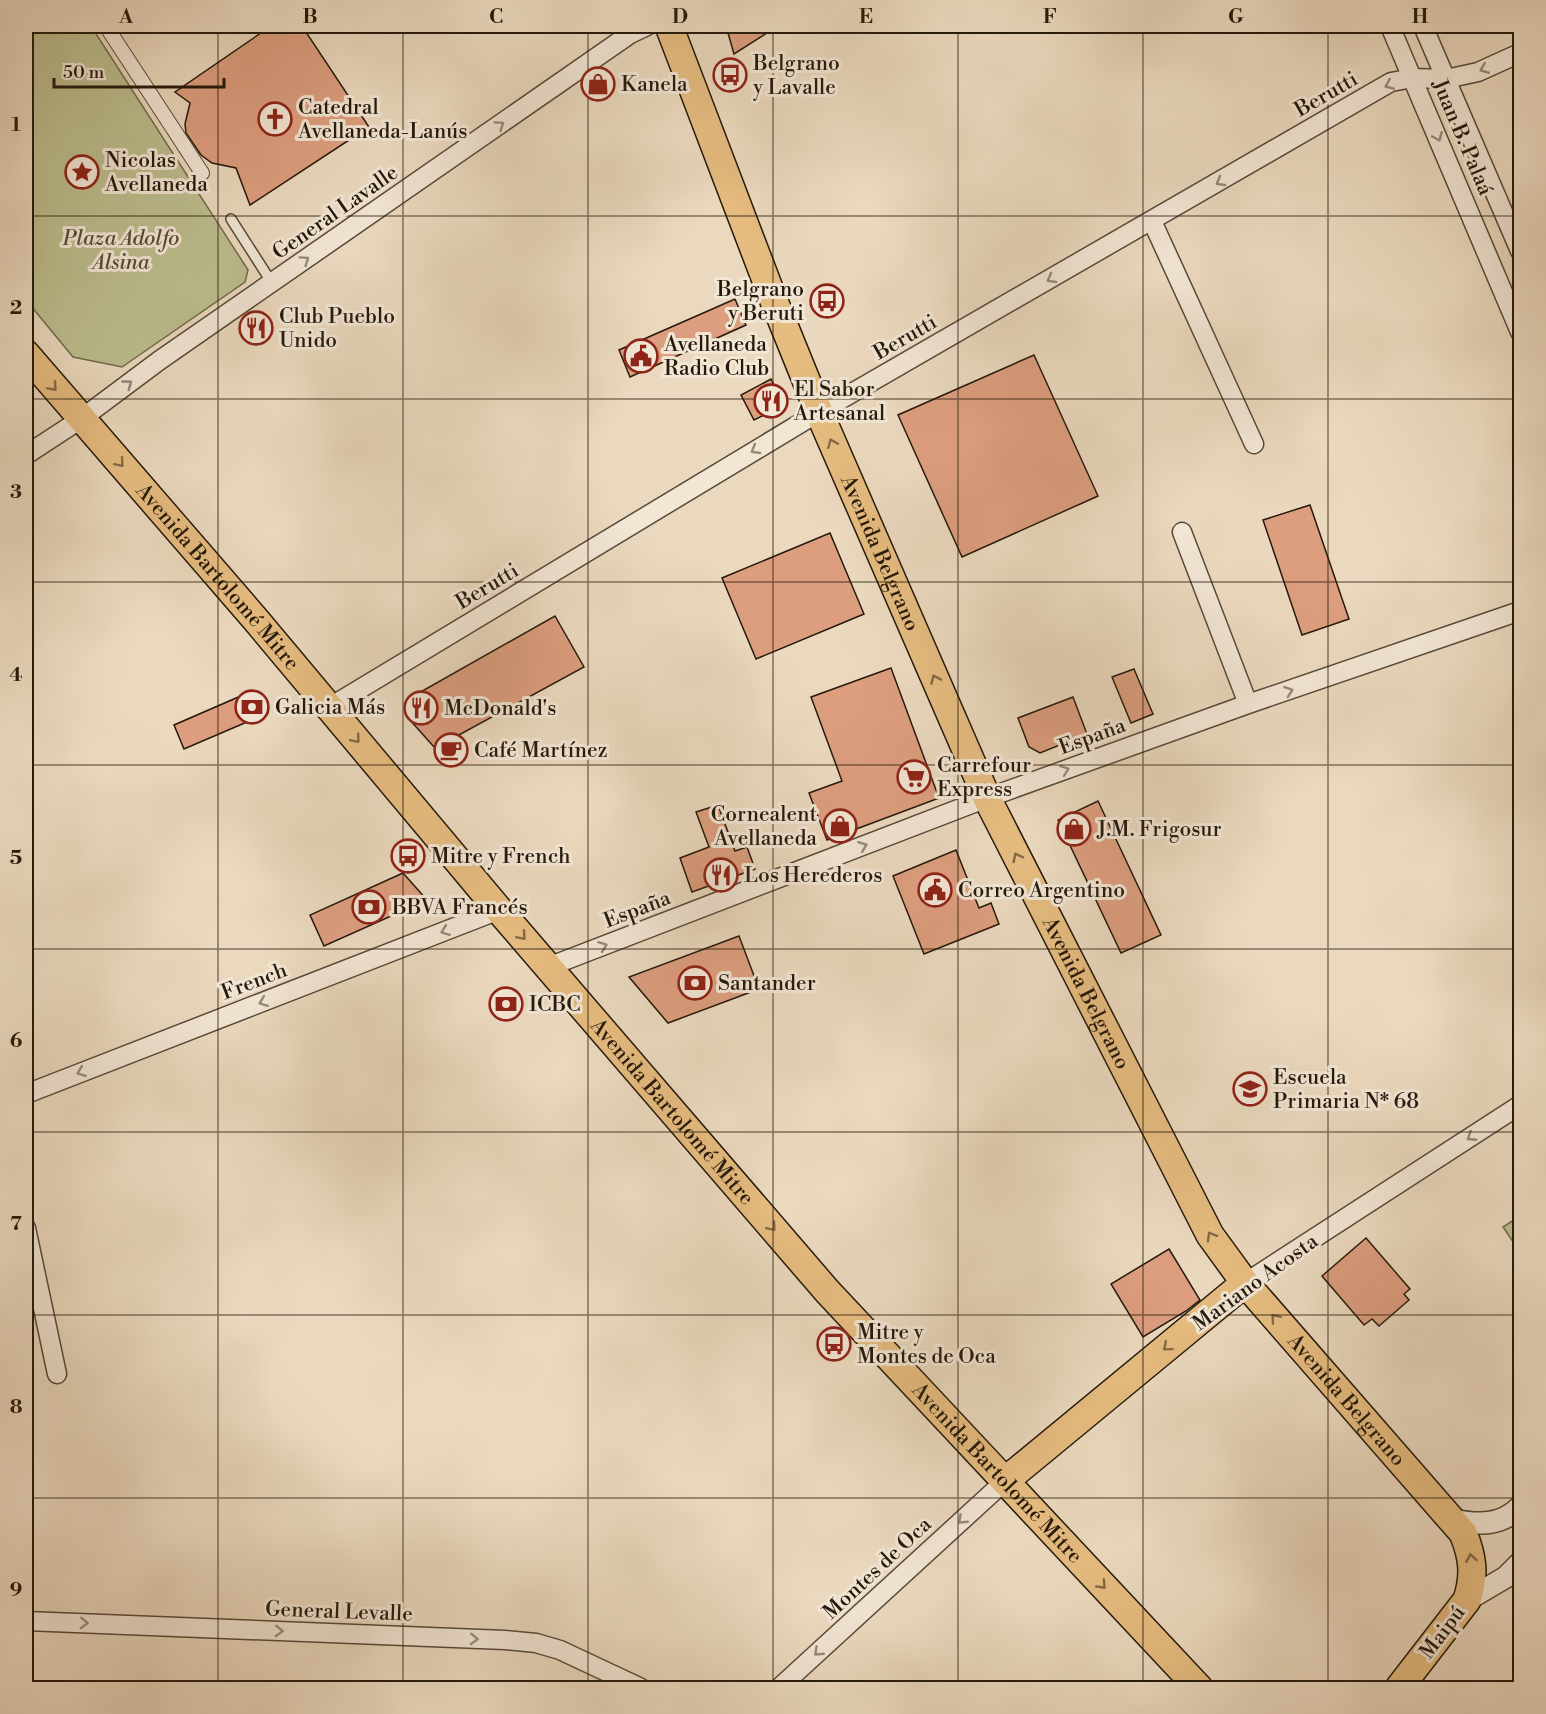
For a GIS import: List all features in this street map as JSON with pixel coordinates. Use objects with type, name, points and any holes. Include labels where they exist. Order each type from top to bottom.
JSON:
[{"type":"main road","name":"Avenida Belgrano","points":[[669,26],[819,412],[987,798],[1210,1235],[1245,1284],[1463,1533],[1470,1549],[1473,1566],[1472,1583],[1467,1600]]},
{"type":"main road","name":"Avenida Bartolomé Mitre","points":[[26,354],[330,707],[499,910],[835,1299],[1199,1689]]},
{"type":"main road","name":"Mariano Acosta","points":[[1005,1481],[1245,1284]]},
{"type":"main road","name":"Maipú","points":[[1399,1689],[1467,1600]]},
{"type":"street","points":[[106,26],[202,173]]},
{"type":"street","name":"General Lavalle","points":[[26,454],[81,419],[160,360],[630,34],[648,26]]},
{"type":"street","name":"Juan B. Palaá","points":[[1390,26],[1513,292],[1521,332]]},
{"type":"street","name":"Juan B. Palaá","points":[[1423,26],[1521,251]]},
{"type":"street","name":"Berutti","points":[[330,707],[819,412],[1391,82],[1413,78],[1446,79],[1478,72],[1521,53]]},
{"type":"street","points":[[1152,221],[1254,444]]},
{"type":"street","points":[[1182,532],[1248,704]]},
{"type":"street","name":"España","points":[[548,967],[987,798],[1248,704],[1521,611]]},
{"type":"street","name":"French","points":[[26,1094],[499,910]]},
{"type":"street","name":"Mariano Acosta","points":[[1245,1284],[1521,1105]]},
{"type":"street","points":[[26,1228],[57,1374]]},
{"type":"street","name":"Montes de Oca","points":[[779,1689],[1005,1481]]},
{"type":"street","points":[[1453,1520],[1467,1523],[1490,1523],[1513,1514],[1521,1507]]},
{"type":"street","name":"Maipú","points":[[1467,1600],[1506,1577],[1521,1563]]},
{"type":"street","name":"General Levalle","points":[[26,1621],[536,1643],[560,1650],[641,1689]]},
{"type":"lane","points":[[231,219],[272,283]]},
{"type":"green space","name":"Plaza Adolfo Alsina","points":[[26,26],[91,26],[248,270],[245,282],[122,367],[73,357],[26,300]]},
{"type":"green space","points":[[1520,1216],[1520,1252],[1503,1227]]},
{"type":"building","name":"Catedral Avellaneda-Lanús","points":[[271,26],[302,26],[369,127],[250,205],[236,168],[212,163],[201,155],[186,133],[185,124],[190,103],[175,92]]},
{"type":"building","points":[[726,26],[778,26],[734,54]]},
{"type":"building","points":[[735,299],[746,325],[630,377],[619,350]]},
{"type":"building","points":[[1034,355],[1098,496],[962,557],[898,415]]},
{"type":"building","points":[[771,379],[781,399],[774,410],[754,420],[741,395]]},
{"type":"building","points":[[1310,505],[1349,619],[1302,635],[1263,520]]},
{"type":"building","points":[[830,533],[864,614],[756,659],[722,578]]},
{"type":"building","points":[[555,616],[584,667],[435,748],[409,719],[410,698]]},
{"type":"building","points":[[891,668],[939,798],[827,840],[809,793],[842,781],[811,697]]},
{"type":"building","points":[[1134,669],[1153,714],[1131,723],[1112,677]]},
{"type":"building","points":[[250,692],[268,713],[184,749],[174,725]]},
{"type":"building","points":[[1073,697],[1087,734],[1040,753],[1029,747],[1018,718]]},
{"type":"building","points":[[1098,801],[1161,935],[1121,953],[1058,820]]},
{"type":"building","points":[[718,805],[735,851],[747,847],[755,869],[692,892],[680,858],[709,847],[696,812]]},
{"type":"building","name":"Correo Argentino","points":[[956,850],[979,908],[991,903],[999,924],[924,954],[893,876]]},
{"type":"building","name":"BBVA Francés","points":[[403,873],[427,900],[324,946],[310,915]]},
{"type":"building","name":"Santander","points":[[739,936],[759,989],[668,1023],[629,977]]},
{"type":"building","points":[[1366,1238],[1410,1289],[1404,1294],[1409,1300],[1379,1326],[1372,1319],[1364,1325],[1322,1276]]},
{"type":"building","points":[[1169,1249],[1200,1300],[1143,1337],[1111,1284]]},
{"type":"place","name":"Belgrano y Lavalle","points":[[730,75]]},
{"type":"place","name":"Kanela","points":[[598,84]]},
{"type":"place","name":"Catedral Avellaneda-Lanús","points":[[275,119]]},
{"type":"place","name":"Nicolas Avellaneda","points":[[82,172]]},
{"type":"place","name":"Belgrano y Beruti","points":[[827,301]]},
{"type":"place","name":"Club Pueblo Unido","points":[[256,328]]},
{"type":"place","name":"Avellaneda Radio Club","points":[[641,356]]},
{"type":"place","name":"El Sabor Artesanal","points":[[771,401]]},
{"type":"place","name":"Galicia Más","points":[[252,707]]},
{"type":"place","name":"McDonald's","points":[[421,708]]},
{"type":"place","name":"Café Martínez","points":[[451,750]]},
{"type":"place","name":"Carrefour Express","points":[[914,777]]},
{"type":"place","name":"Cornealent Avellaneda","points":[[840,826]]},
{"type":"place","name":"J.M. Frigosur","points":[[1074,829]]},
{"type":"place","name":"Mitre y French","points":[[408,856]]},
{"type":"place","name":"Los Herederos","points":[[721,875]]},
{"type":"place","name":"Correo Argentino","points":[[935,890]]},
{"type":"place","name":"BBVA Francés","points":[[369,907]]},
{"type":"place","name":"Santander","points":[[695,983]]},
{"type":"place","name":"ICBC","points":[[506,1004]]},
{"type":"place","name":"Escuela Primaria N* 68","points":[[1250,1089]]},
{"type":"place","name":"Mitre y Montes de Oca","points":[[834,1344]]}]
